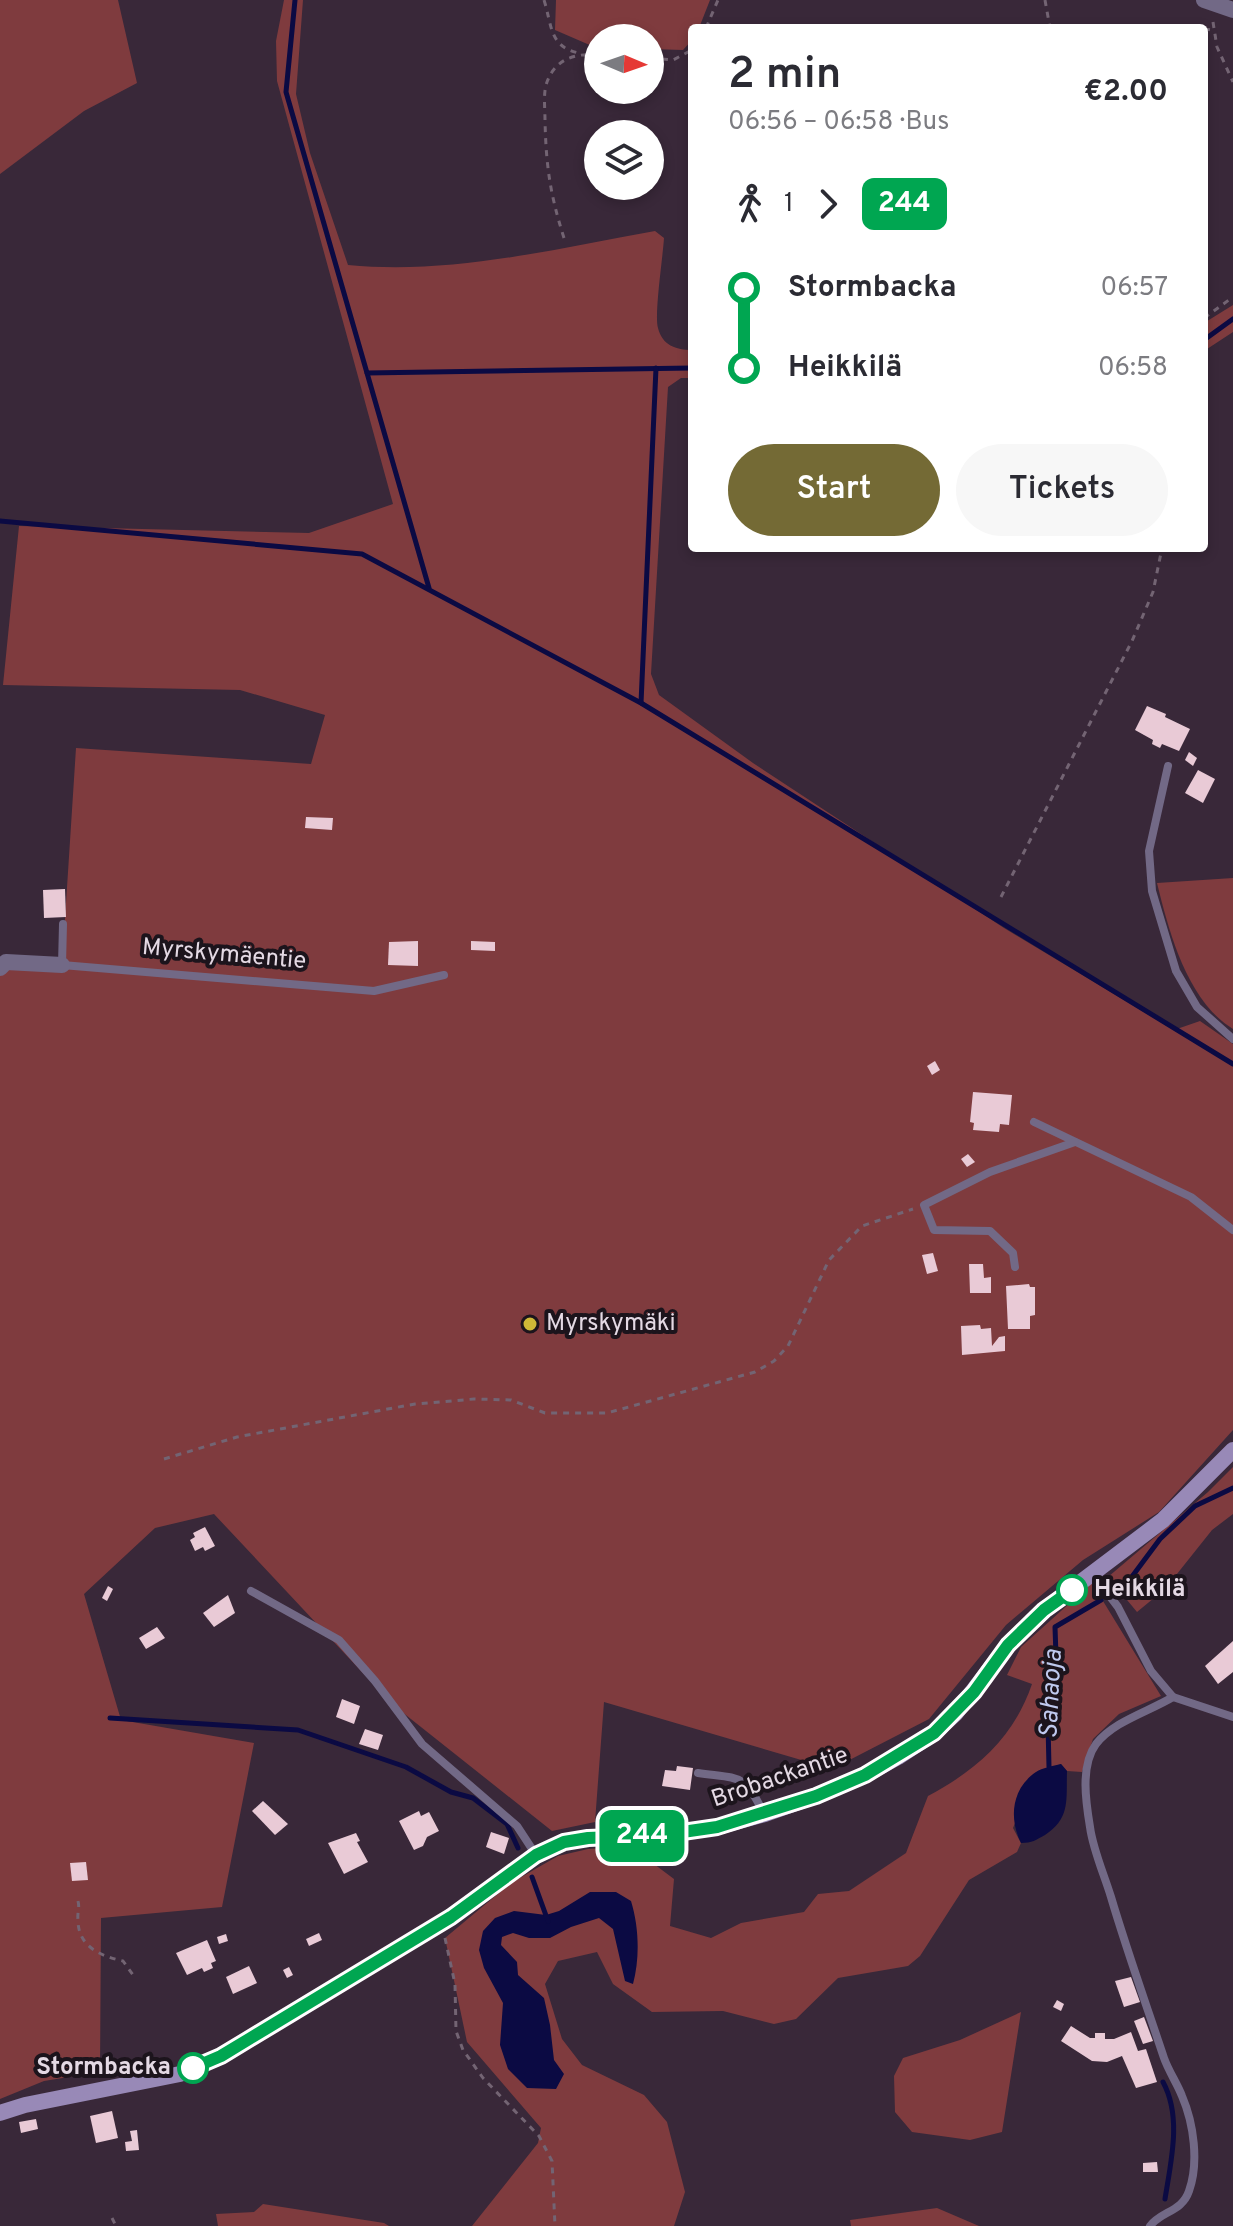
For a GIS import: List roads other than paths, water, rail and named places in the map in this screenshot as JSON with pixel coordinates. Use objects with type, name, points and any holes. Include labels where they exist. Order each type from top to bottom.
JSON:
[{"type":"street","points":[[1209,2],[1233,10]]},
{"type":"street","name":"Myrskymäentie","points":[[0,968],[6,962],[62,965]]},
{"type":"street","name":"Brobackantie","points":[[0,2113],[25,2105],[180,2074],[221,2056],[440,1924],[536,1855],[564,1842],[662,1835],[717,1827],[765,1814],[865,1775],[934,1733],[974,1692],[1008,1645],[1044,1610],[1163,1520],[1233,1450]]},
{"type":"lane","points":[[1168,766],[1149,851],[1152,891],[1176,971],[1197,1007],[1233,1039]]},
{"type":"lane","points":[[62,965],[63,924]]},
{"type":"lane","name":"Myrskymäentie","points":[[62,965],[374,991],[444,975]]},
{"type":"lane","points":[[1034,1122],[1191,1197],[1233,1230]]},
{"type":"lane","points":[[1015,1267],[1013,1253],[990,1231],[934,1230],[924,1205],[990,1172],[1075,1142]]},
{"type":"lane","points":[[1093,1574],[1118,1607],[1151,1671],[1173,1697],[1233,1717]]},
{"type":"lane","points":[[251,1591],[339,1640],[375,1681],[422,1744],[517,1826],[536,1855]]},
{"type":"lane","points":[[1150,2226],[1153,2221],[1179,2208],[1188,2194],[1193,2175],[1190,2118],[1168,2069],[1090,1830],[1085,1775],[1095,1745],[1121,1723],[1173,1697]]},
{"type":"lane","points":[[698,1773],[740,1778],[750,1786],[765,1814]]},
{"type":"waterway","points":[[295,0],[286,92],[429,588]]},
{"type":"waterway","points":[[1208,337],[1233,319]]},
{"type":"waterway","points":[[641,703],[656,368]]},
{"type":"waterway","points":[[367,373],[688,368]]},
{"type":"waterway","points":[[0,521],[362,554],[641,703],[1233,1064]]},
{"type":"waterway","name":"Sahaoja","points":[[1122,1590],[1160,1539],[1195,1506],[1233,1488]]},
{"type":"waterway","name":"Sahaoja","points":[[1049,1767],[1048,1724],[1057,1686],[1055,1627],[1101,1600]]},
{"type":"waterway","points":[[110,1718],[298,1730],[406,1767],[451,1792],[473,1798],[507,1824],[518,1848]]},
{"type":"waterway","points":[[532,1877],[548,1921]]},
{"type":"waterway","points":[[1163,2082],[1174,2124],[1165,2199]]},
{"type":"place","name":"Myrskymäki","points":[[530,1324]]},
{"type":"place","name":"Heikkilä","points":[[1072,1590]]},
{"type":"place","name":"Stormbacka","points":[[193,2068]]}]
